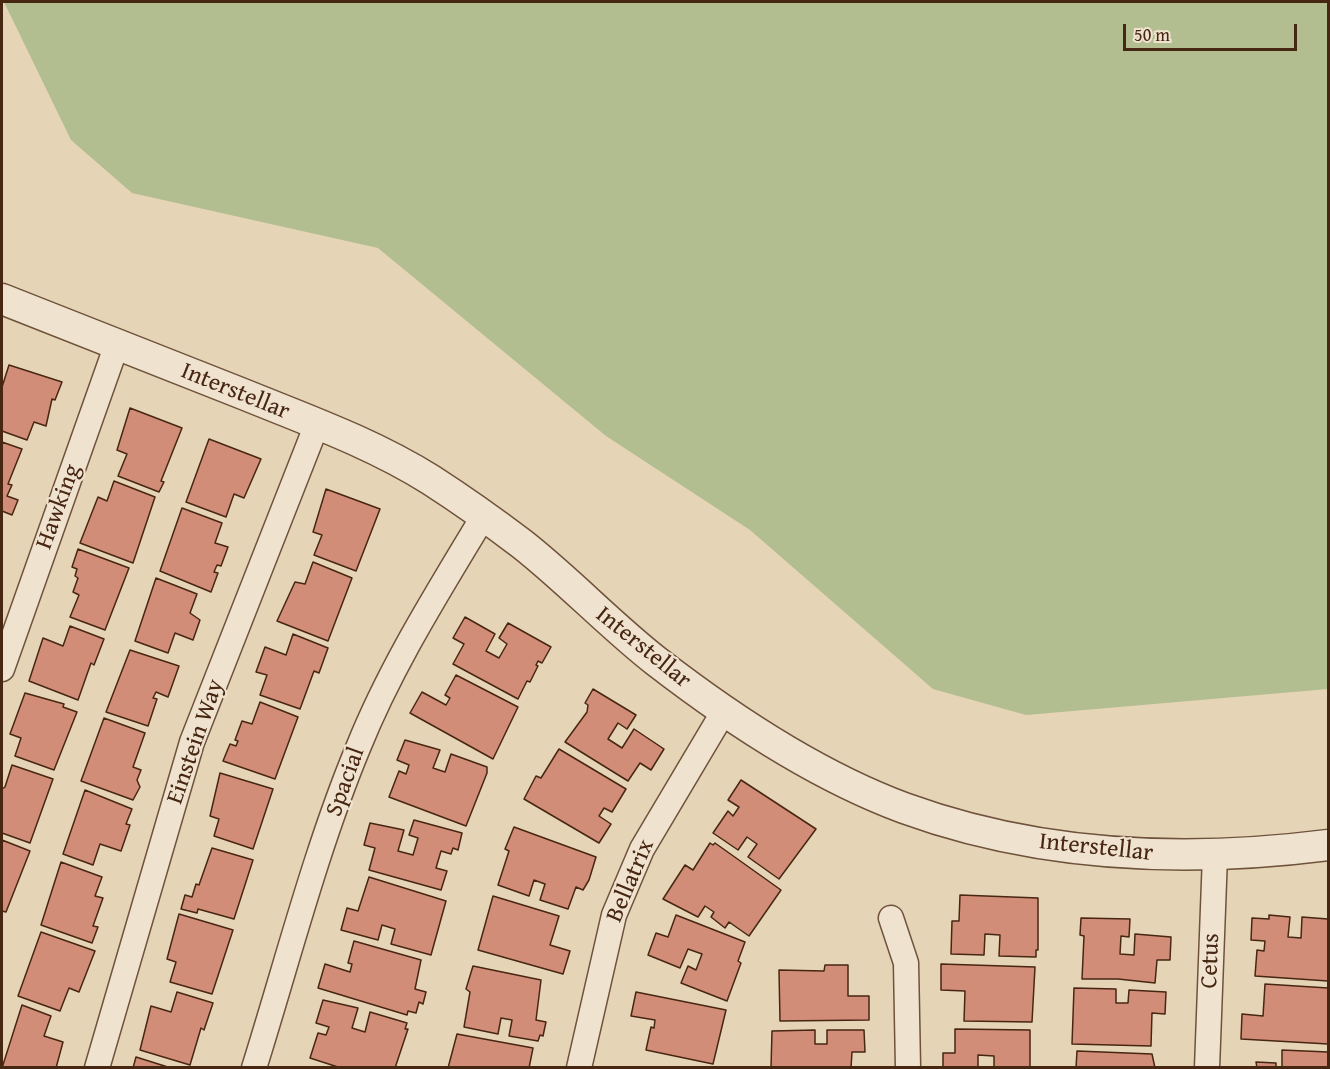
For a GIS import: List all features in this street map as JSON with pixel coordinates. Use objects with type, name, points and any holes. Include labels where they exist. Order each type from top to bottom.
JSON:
[{"type":"street","name":"Interstellar","points":[[2,298],[366,443],[430,480],[522,545],[653,659],[724,711],[780,746],[847,782],[902,807],[965,827],[1045,844],[1115,854],[1264,853],[1329,845]]},
{"type":"street","name":"Hawking","points":[[2,669],[117,345]]},
{"type":"street","name":"Einstein Way","points":[[97,1068],[192,742],[317,424]]},
{"type":"street","name":"Spacial","points":[[254,1068],[324,845],[357,749],[388,679],[483,517]]},
{"type":"street","name":"Bellatrix","points":[[579,1068],[614,915],[642,849],[724,711]]},
{"type":"street","name":"Cetus","points":[[1207,1068],[1215,855]]},
{"type":"street","points":[[891,918],[906,963],[909,1068]]},
{"type":"green space","points":[[4,2],[1328,2],[1328,689],[1026,715],[933,689],[750,530],[606,436],[378,248],[132,193],[71,140]]},
{"type":"building","points":[[9,365],[62,382],[55,400],[52,399],[46,426],[34,422],[27,440],[2,431],[2,387]]},
{"type":"building","points":[[130,408],[182,428],[161,481],[164,482],[159,492],[118,476],[127,454],[117,450]]},
{"type":"building","points":[[209,439],[261,459],[244,498],[234,494],[226,517],[186,502]]},
{"type":"building","points":[[2,442],[22,449],[8,484],[12,485],[7,496],[18,500],[12,515],[2,511]]},
{"type":"building","points":[[114,481],[155,497],[133,563],[80,543],[98,497],[107,501]]},
{"type":"building","points":[[326,489],[380,509],[356,571],[314,555],[322,535],[313,532]]},
{"type":"building","points":[[182,508],[222,523],[215,543],[228,547],[221,566],[217,565],[214,572],[218,573],[211,592],[160,571]]},
{"type":"building","points":[[78,549],[129,568],[105,630],[70,617],[79,595],[73,592],[78,578],[75,576],[77,569],[72,567]]},
{"type":"building","points":[[313,562],[352,578],[328,641],[277,621],[295,582],[305,584]]},
{"type":"building","points":[[156,578],[197,594],[190,613],[200,620],[193,640],[175,633],[168,653],[135,641]]},
{"type":"building","points":[[465,617],[495,634],[486,651],[499,658],[507,644],[499,638],[508,623],[551,647],[542,663],[538,661],[530,682],[527,681],[518,699],[453,664],[464,644],[453,638]]},
{"type":"building","points":[[70,626],[104,639],[94,665],[91,663],[78,700],[29,681],[43,638],[63,646]]},
{"type":"building","points":[[293,634],[328,648],[319,673],[314,671],[300,709],[260,695],[267,675],[256,672],[265,647],[286,655]]},
{"type":"building","points":[[130,650],[179,666],[168,697],[156,692],[153,698],[157,699],[148,726],[106,712]]},
{"type":"building","points":[[456,675],[518,707],[493,759],[410,713],[422,692],[446,705],[450,698],[445,695]]},
{"type":"building","points":[[593,689],[636,715],[627,729],[618,723],[608,739],[622,748],[634,729],[664,749],[651,770],[640,763],[628,781],[565,742],[587,712],[588,705],[585,703]]},
{"type":"building","points":[[25,693],[64,704],[63,707],[77,712],[54,770],[15,756],[21,738],[10,734]]},
{"type":"building","points":[[260,702],[298,717],[275,779],[223,761],[230,744],[236,746],[238,741],[235,740],[242,721],[252,724]]},
{"type":"building","points":[[104,718],[145,733],[133,767],[141,770],[137,780],[140,787],[133,800],[81,781]]},
{"type":"building","points":[[405,740],[440,750],[433,768],[445,772],[451,754],[487,767],[487,773],[466,826],[389,797],[399,771],[406,774],[409,765],[397,760]]},
{"type":"building","points":[[559,749],[626,789],[612,812],[604,808],[599,816],[611,824],[599,843],[524,799],[536,776],[541,778]]},
{"type":"building","points":[[12,765],[53,779],[30,843],[2,833],[2,789],[5,787]]},
{"type":"building","points":[[220,773],[273,789],[253,849],[214,836],[219,819],[210,816]]},
{"type":"building","points":[[741,780],[816,829],[779,879],[748,857],[757,844],[747,837],[738,850],[713,833],[728,811],[733,816],[739,807],[728,800]]},
{"type":"building","points":[[85,790],[132,809],[126,824],[130,825],[121,851],[100,844],[93,865],[63,854]]},
{"type":"building","points":[[414,820],[462,833],[458,850],[453,848],[451,854],[441,851],[436,868],[447,871],[441,890],[369,870],[375,848],[364,845],[370,823],[404,830],[398,851],[413,855],[418,838],[409,835]]},
{"type":"building","points":[[514,827],[596,857],[589,880],[583,890],[576,887],[568,909],[540,900],[545,884],[534,880],[529,896],[498,885],[509,851],[505,849]]},
{"type":"building","points":[[2,840],[30,851],[6,912],[2,911]]},
{"type":"building","points":[[710,843],[713,845],[715,843],[781,890],[749,936],[729,922],[725,928],[711,917],[714,912],[705,906],[698,917],[663,899],[685,865],[693,870]]},
{"type":"building","points":[[212,848],[253,860],[234,919],[198,909],[197,913],[181,909],[185,895],[192,897],[196,884],[199,885]]},
{"type":"building","points":[[61,862],[102,877],[95,896],[103,898],[93,926],[98,927],[92,943],[41,925]]},
{"type":"building","points":[[369,877],[446,901],[431,955],[391,944],[395,929],[382,925],[378,940],[341,930],[347,908],[358,911]]},
{"type":"building","points":[[960,895],[1038,898],[1036,957],[999,956],[1000,935],[985,934],[984,955],[951,954],[952,921],[959,921]]},
{"type":"building","points":[[493,896],[559,916],[550,945],[570,951],[563,974],[478,950]]},
{"type":"building","points":[[179,914],[233,930],[212,994],[170,982],[176,962],[167,959]]},
{"type":"building","points":[[676,915],[745,942],[738,961],[741,963],[727,1001],[681,983],[688,966],[696,970],[702,954],[688,949],[680,968],[648,955],[656,933],[668,937]]},
{"type":"building","points":[[1269,915],[1290,917],[1288,937],[1301,938],[1302,917],[1328,919],[1328,981],[1255,976],[1257,950],[1264,951],[1265,941],[1251,940],[1252,918],[1269,919]]},
{"type":"building","points":[[1081,918],[1130,919],[1129,937],[1121,936],[1120,954],[1134,955],[1135,934],[1171,937],[1170,960],[1157,960],[1155,983],[1118,979],[1082,979],[1084,936],[1080,935]]},
{"type":"building","points":[[41,932],[95,951],[79,992],[69,988],[60,1011],[18,996]]},
{"type":"building","points":[[354,941],[421,960],[415,989],[426,992],[423,1004],[419,1002],[416,1013],[408,1011],[407,1015],[318,988],[325,964],[350,972],[352,964],[348,963]]},
{"type":"building","points":[[941,964],[1035,967],[1032,1022],[964,1021],[965,991],[941,990]]},
{"type":"building","points":[[825,965],[848,965],[848,996],[869,996],[869,1020],[780,1021],[779,970],[824,971]]},
{"type":"building","points":[[473,966],[541,980],[536,1020],[546,1022],[543,1036],[540,1035],[538,1041],[509,1036],[512,1020],[501,1018],[498,1034],[464,1027],[470,992],[466,989]]},
{"type":"building","points":[[1265,984],[1328,988],[1328,1044],[1241,1039],[1242,1014],[1263,1016]]},
{"type":"building","points":[[1074,988],[1116,989],[1116,1003],[1128,1003],[1129,990],[1166,992],[1165,1014],[1152,1013],[1151,1046],[1072,1044]]},
{"type":"building","points":[[177,992],[213,1003],[204,1030],[201,1028],[190,1065],[140,1050],[151,1006],[171,1012]]},
{"type":"building","points":[[636,992],[726,1010],[713,1064],[646,1050],[651,1027],[654,1028],[655,1020],[631,1016]]},
{"type":"building","points":[[323,1000],[358,1008],[352,1028],[365,1032],[370,1012],[407,1023],[405,1029],[408,1029],[395,1068],[341,1068],[310,1058],[318,1033],[326,1035],[329,1027],[316,1023]]},
{"type":"building","points":[[22,1005],[51,1016],[44,1036],[63,1042],[56,1068],[2,1068]]},
{"type":"building","points":[[955,1029],[1030,1030],[1030,1068],[994,1068],[994,1056],[978,1055],[978,1068],[943,1068],[943,1053],[955,1053]]},
{"type":"building","points":[[815,1030],[815,1044],[827,1044],[827,1030],[864,1030],[865,1052],[852,1052],[851,1068],[771,1068],[772,1031]]},
{"type":"building","points":[[457,1034],[533,1048],[529,1068],[448,1068]]},
{"type":"building","points":[[1282,1050],[1328,1052],[1328,1068],[1282,1068]]},
{"type":"building","points":[[1077,1051],[1152,1054],[1155,1068],[1076,1068]]},
{"type":"building","points":[[136,1057],[171,1068],[133,1068]]},
{"type":"building","points":[[1256,1062],[1276,1063],[1276,1068],[1257,1068]]}]
